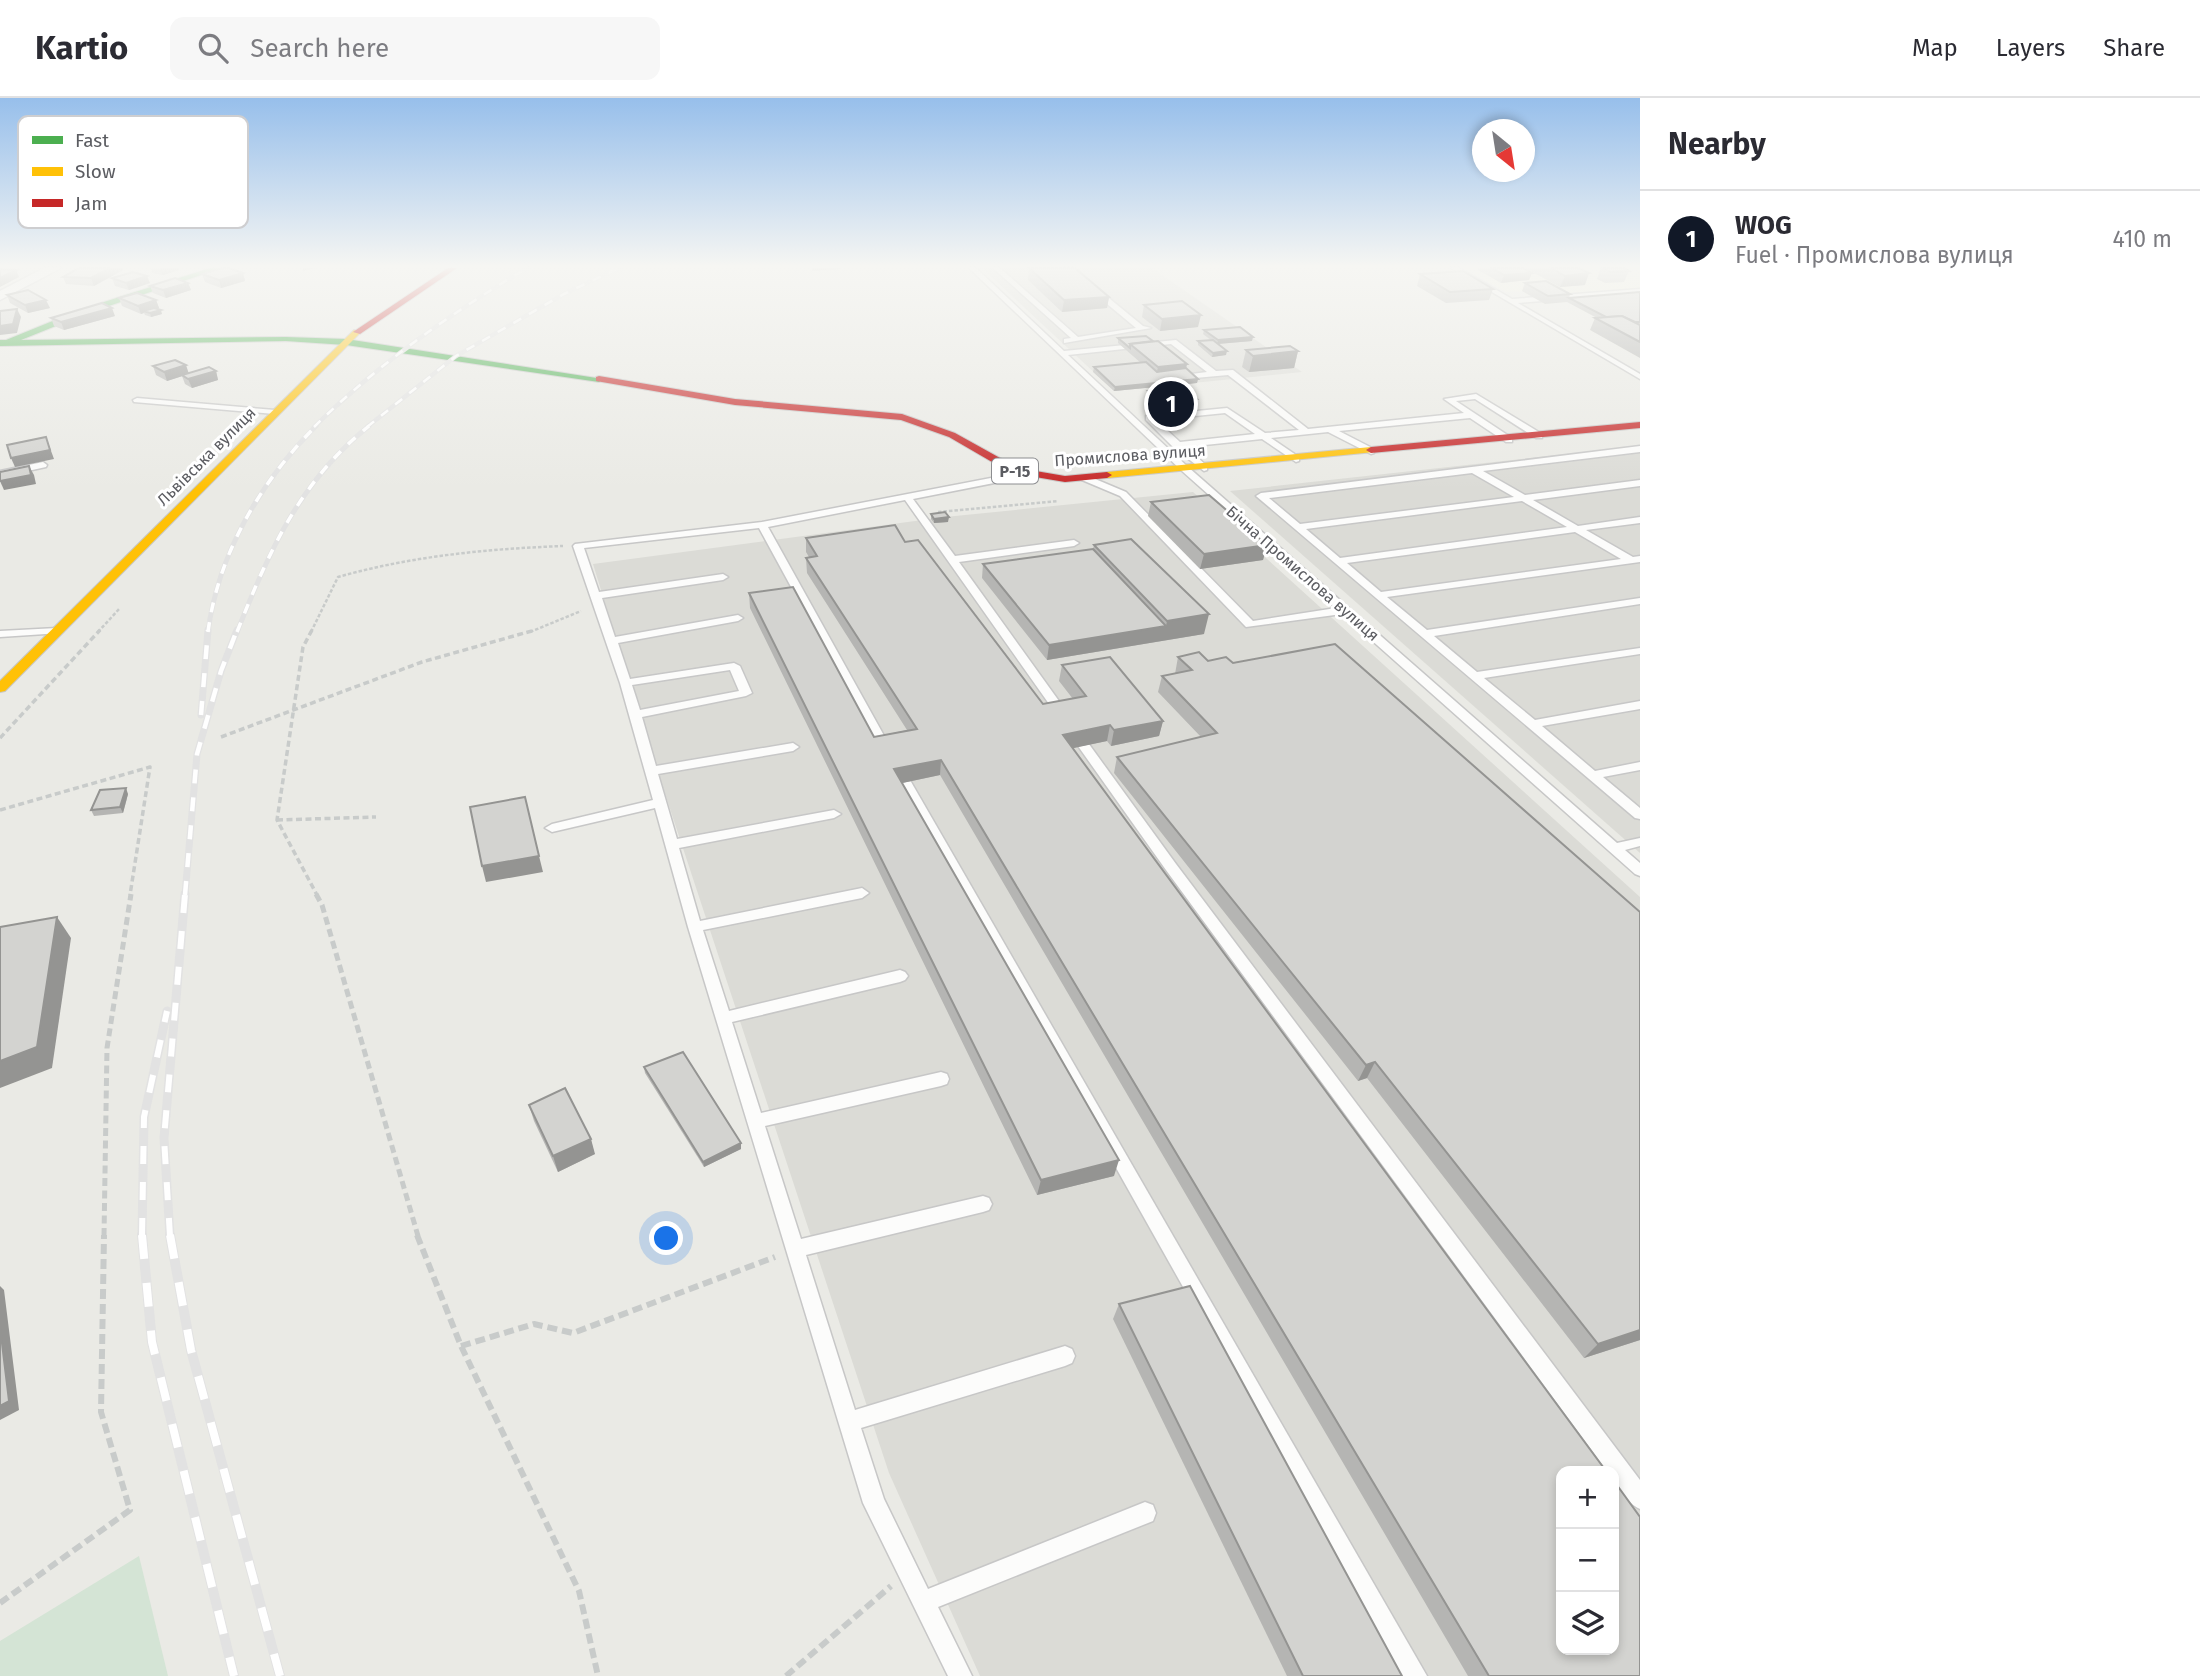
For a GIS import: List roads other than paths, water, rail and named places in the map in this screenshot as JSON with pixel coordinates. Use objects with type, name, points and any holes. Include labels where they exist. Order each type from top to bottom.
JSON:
[{"type":"main road","name":"Промислова вулиця","points":[[4,343],[100,342]]},
{"type":"main road","name":"Промислова вулиця","points":[[338,342],[456,356],[735,402],[902,417],[927,424],[999,464],[1045,478],[1085,478],[1203,468],[1640,425]]},
{"type":"main road","name":"Львівська вулиця","points":[[0,688],[345,342]]},
{"type":"lane","points":[[1052,343],[1060,342]]},
{"type":"lane","points":[[1063,353],[1173,342],[1214,374]]},
{"type":"lane","points":[[1580,342],[1640,377]]},
{"type":"lane","name":"Бічна Промислова вулиця","points":[[1052,343],[1185,469],[1640,871]]},
{"type":"lane","points":[[1162,379],[1230,372],[1307,432]]},
{"type":"lane","points":[[1096,386],[1110,385]]},
{"type":"lane","points":[[1509,440],[1448,399],[1476,396],[1539,436]]},
{"type":"lane","points":[[136,401],[275,412]]},
{"type":"lane","points":[[1149,418],[1227,410],[1296,459]]},
{"type":"lane","points":[[1141,411],[1203,468]]},
{"type":"lane","points":[[1176,445],[1473,415]]},
{"type":"lane","points":[[1329,429],[1371,452]]},
{"type":"lane","points":[[1640,449],[1261,496],[1640,815]]},
{"type":"lane","points":[[0,474],[43,465]]},
{"type":"lane","points":[[1474,470],[1574,529],[1637,562]]},
{"type":"lane","points":[[960,1676],[874,1503],[695,927],[626,683],[578,546],[762,525],[1027,474]]},
{"type":"lane","points":[[1085,478],[1123,494],[1250,625],[1346,610]]},
{"type":"lane","points":[[1298,527],[1640,483]]},
{"type":"lane","points":[[906,497],[1171,867],[1640,1498]]},
{"type":"lane","points":[[1338,561],[1640,520]]},
{"type":"lane","points":[[762,525],[893,761],[1415,1676]]},
{"type":"lane","points":[[951,560],[1074,543]]},
{"type":"lane","points":[[1379,596],[1637,562]]},
{"type":"lane","points":[[596,600],[723,577]]},
{"type":"lane","points":[[1425,634],[1640,601]]},
{"type":"lane","points":[[611,641],[738,618]]},
{"type":"lane","points":[[0,634],[57,631]]},
{"type":"lane","points":[[1475,676],[1640,651]]},
{"type":"lane","points":[[626,683],[734,666],[746,693],[635,715]]},
{"type":"lane","points":[[1532,724],[1640,705]]},
{"type":"lane","points":[[650,771],[793,747]]},
{"type":"lane","points":[[1592,775],[1640,766]]},
{"type":"lane","points":[[552,828],[659,803]]},
{"type":"lane","points":[[671,845],[834,814]]},
{"type":"lane","points":[[1614,848],[1640,842]]},
{"type":"lane","points":[[695,927],[862,893]]},
{"type":"lane","points":[[724,1018],[900,976]]},
{"type":"lane","points":[[757,1121],[941,1079]]},
{"type":"lane","points":[[796,1249],[983,1204]]},
{"type":"lane","points":[[849,1422],[1065,1356]]},
{"type":"lane","points":[[923,1602],[1145,1513]]},
{"type":"railway","points":[[314,427],[363,382],[415,342]]},
{"type":"railway","points":[[367,427],[456,356],[481,342]]},
{"type":"railway","points":[[208,632],[221,575],[245,520],[277,470],[316,426]]},
{"type":"railway","points":[[237,632],[261,573],[305,494],[345,447],[369,426]]},
{"type":"railway","points":[[201,715],[208,630]]},
{"type":"railway","points":[[185,895],[197,754],[221,671],[237,630]]},
{"type":"railway","points":[[170,1236],[164,1138],[185,894]]},
{"type":"railway","points":[[142,1235],[144,1117],[167,1011]]},
{"type":"railway","points":[[142,1235],[152,1342],[234,1676]]},
{"type":"railway","points":[[170,1235],[191,1350],[280,1676]]},
{"type":"place","name":"WOG","points":[[1171,404]]}]
